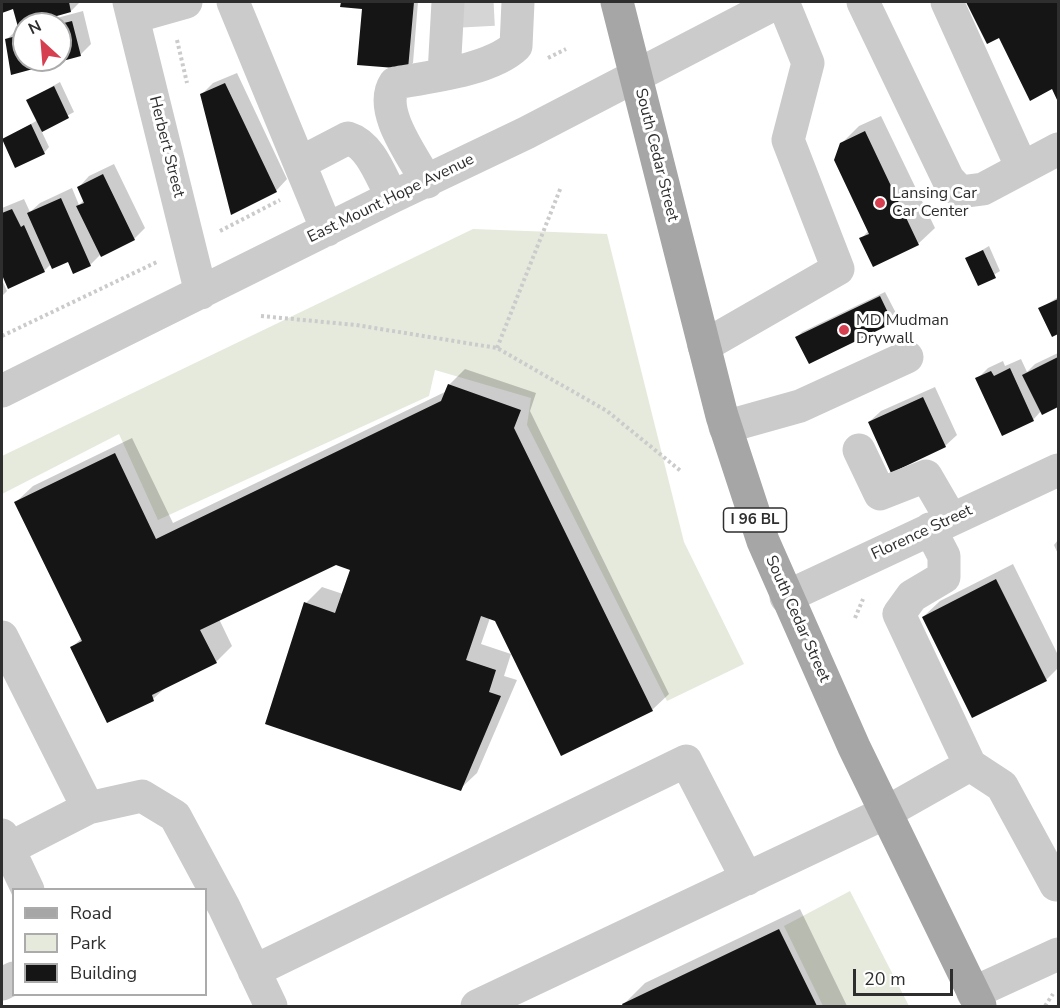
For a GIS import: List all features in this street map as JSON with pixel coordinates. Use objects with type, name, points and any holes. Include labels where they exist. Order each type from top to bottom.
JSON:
[{"type":"main road","name":"South Cedar Street","points":[[617,2],[704,346],[726,427],[763,541],[786,597],[885,813],[977,1000]]},
{"type":"street","points":[[131,9],[186,2]]},
{"type":"street","points":[[233,2],[327,230]]},
{"type":"street","name":"East Mount Hope Avenue","points":[[2,391],[392,197],[427,182],[778,2]]},
{"type":"street","points":[[704,346],[838,269],[788,140],[808,63],[783,2]]},
{"type":"street","points":[[863,2],[948,179],[960,192],[983,189],[1059,149]]},
{"type":"street","points":[[947,2],[1022,168]]},
{"type":"street","points":[[427,182],[389,111],[390,91],[395,83],[444,74],[505,56],[516,46],[512,6]]},
{"type":"street","points":[[444,74],[452,8]]},
{"type":"street","name":"Herbert Street","points":[[131,9],[201,292]]},
{"type":"street","points":[[300,163],[348,138],[356,141],[368,153],[392,197]]},
{"type":"street","points":[[726,427],[800,406],[907,357]]},
{"type":"street","points":[[859,450],[880,494],[926,476],[940,524],[944,577],[912,596],[899,614],[970,765],[1002,786],[1056,885]]},
{"type":"street","name":"Florence Street","points":[[786,597],[1059,470]]},
{"type":"street","points":[[2,637],[88,808]]},
{"type":"street","points":[[254,971],[686,761],[747,879]]},
{"type":"street","points":[[477,1006],[540,993],[747,879],[885,813],[970,765]]},
{"type":"street","points":[[27,888],[4,845],[88,808],[142,796],[175,816],[271,1006]]},
{"type":"street","points":[[977,1000],[1059,954]]},
{"type":"path","points":[[497,348],[561,187]]},
{"type":"path","points":[[261,316],[356,324],[497,348],[607,411],[682,472]]},
{"type":"green space","points":[[473,229],[607,234],[684,542],[744,664],[667,701],[527,425],[531,398],[435,370],[429,396],[158,520],[119,434],[2,494],[2,456]]},
{"type":"green space","points":[[850,891],[909,1006],[823,1006],[784,926]]},
{"type":"building","points":[[2,2],[69,2],[71,12],[14,12],[13,9],[2,13]]},
{"type":"building","points":[[341,2],[414,2],[408,69],[357,65],[362,9],[340,7]]},
{"type":"building","points":[[966,2],[1058,2],[1058,102],[1052,89],[1030,101],[999,38],[987,44]]},
{"type":"building","points":[[72,21],[81,56],[72,58]]},
{"type":"building","points":[[12,37],[12,72],[22,72],[11,75],[5,39]]},
{"type":"building","points":[[225,83],[277,192],[231,215],[200,94]]},
{"type":"building","points":[[54,86],[69,118],[42,132],[26,100]]},
{"type":"building","points":[[31,124],[45,154],[15,168],[2,139]]},
{"type":"building","points":[[865,131],[919,245],[873,267],[859,238],[869,234],[834,160],[840,143]]},
{"type":"building","points":[[103,174],[135,240],[101,257],[76,206],[84,203],[77,187]]},
{"type":"building","points":[[61,198],[91,266],[73,274],[68,262],[52,269],[27,213]]},
{"type":"building","points":[[12,209],[21,227],[24,225],[45,272],[8,289],[2,275],[2,213]]},
{"type":"building","points":[[983,250],[996,278],[978,286],[965,258]]},
{"type":"building","name":"MD Mudman Drywall","points":[[880,296],[893,323],[809,364],[795,337]]},
{"type":"building","points":[[1058,299],[1058,334],[1052,337],[1038,308]]},
{"type":"building","points":[[1058,357],[1058,407],[1042,415],[1022,375]]},
{"type":"building","points":[[1010,368],[1034,421],[1002,436],[975,378],[991,371],[994,376]]},
{"type":"building","points":[[448,384],[521,410],[514,428],[653,711],[561,756],[495,621],[481,616],[466,660],[496,670],[489,692],[501,696],[461,791],[265,724],[304,602],[335,613],[350,570],[336,565],[200,630],[217,663],[152,695],[154,701],[107,723],[70,647],[82,641],[14,502],[115,453],[156,539],[441,401]]},
{"type":"building","points":[[923,397],[946,447],[891,473],[868,422]]},
{"type":"building","points":[[996,579],[1047,681],[972,718],[922,617]]},
{"type":"building","points":[[779,929],[817,1006],[623,1006],[622,1004]]},
{"type":"tunnel","points":[[461,11],[500,9]]},
{"type":"place","name":"Lansing Car Car Center","points":[[880,203]]},
{"type":"place","name":"MD Mudman Drywall","points":[[844,330]]}]
